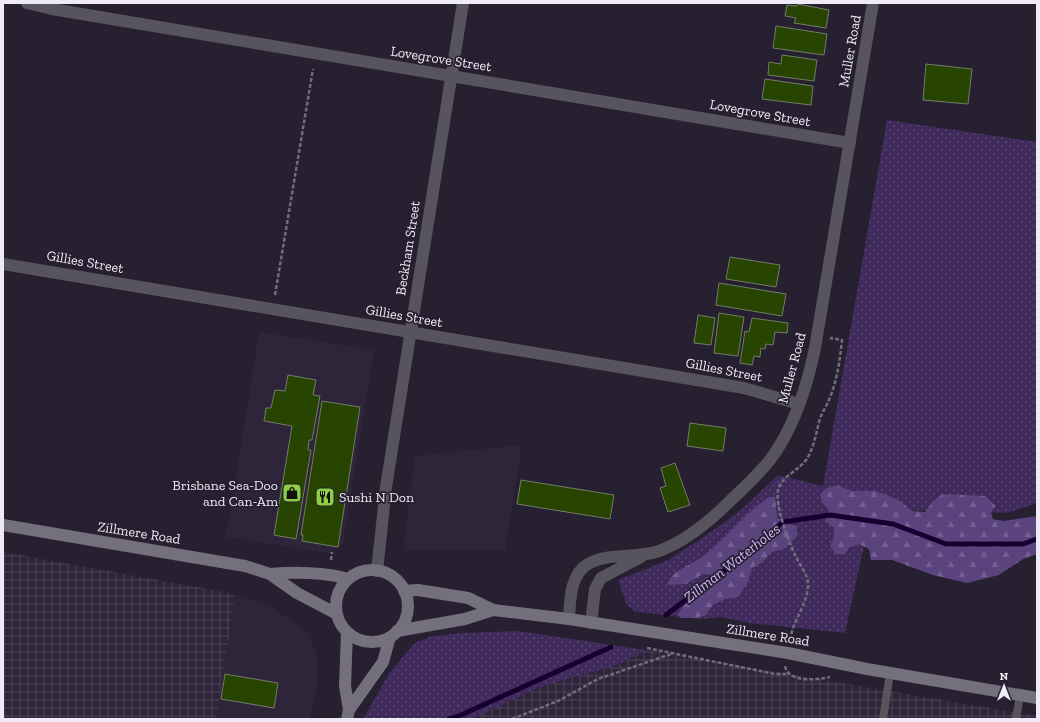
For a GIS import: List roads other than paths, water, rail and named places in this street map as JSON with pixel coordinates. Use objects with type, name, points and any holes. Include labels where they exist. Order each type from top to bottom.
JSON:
[{"type":"main road","name":"Zillmere Road","points":[[3,526],[229,563],[270,574],[298,572],[319,575],[336,575],[348,579]]},
{"type":"main road","points":[[348,714],[383,662],[394,634],[404,622],[407,612],[407,601],[404,591],[398,581],[388,574],[367,570],[348,579],[337,595],[337,614],[340,624],[347,632],[357,638],[368,641],[379,641],[394,634]]},
{"type":"main road","name":"Zillmere Road","points":[[270,574],[296,593],[337,614]]},
{"type":"main road","name":"Zillmere Road","points":[[404,591],[418,590],[468,598],[493,610],[569,619],[788,653],[890,673],[1037,698]]},
{"type":"main road","name":"Zillmere Road","points":[[394,634],[466,618],[493,610]]},
{"type":"main road","points":[[347,632],[345,686],[348,714]]},
{"type":"street","name":"Lovegrove Street","points":[[27,3],[52,9],[850,143]]},
{"type":"street","name":"Beckham Street","points":[[377,571],[386,487],[464,3]]},
{"type":"street","name":"Muller Road","points":[[569,619],[573,586],[577,574],[587,564],[603,558],[644,556],[674,545],[689,536],[725,507],[770,459],[790,427],[799,404],[815,348],[873,3]]},
{"type":"street","name":"Gillies Street","points":[[3,264],[744,388],[799,404]]},
{"type":"street","points":[[591,623],[595,589],[601,578],[644,556]]},
{"type":"lane","points":[[883,719],[890,673]]},
{"type":"lane","points":[[1016,719],[1020,695]]},
{"type":"waterway","name":"Zillman Waterholes","points":[[666,615],[737,561],[783,522],[830,515],[893,524],[946,544],[1023,544],[1037,539]]},
{"type":"waterway","name":"Zillman Waterholes","points":[[449,719],[459,716],[611,647]]},
{"type":"place","name":"Brisbane Sea-Doo and Can-Am","points":[[292,493]]},
{"type":"place","name":"Sushi N Don","points":[[325,497]]}]
